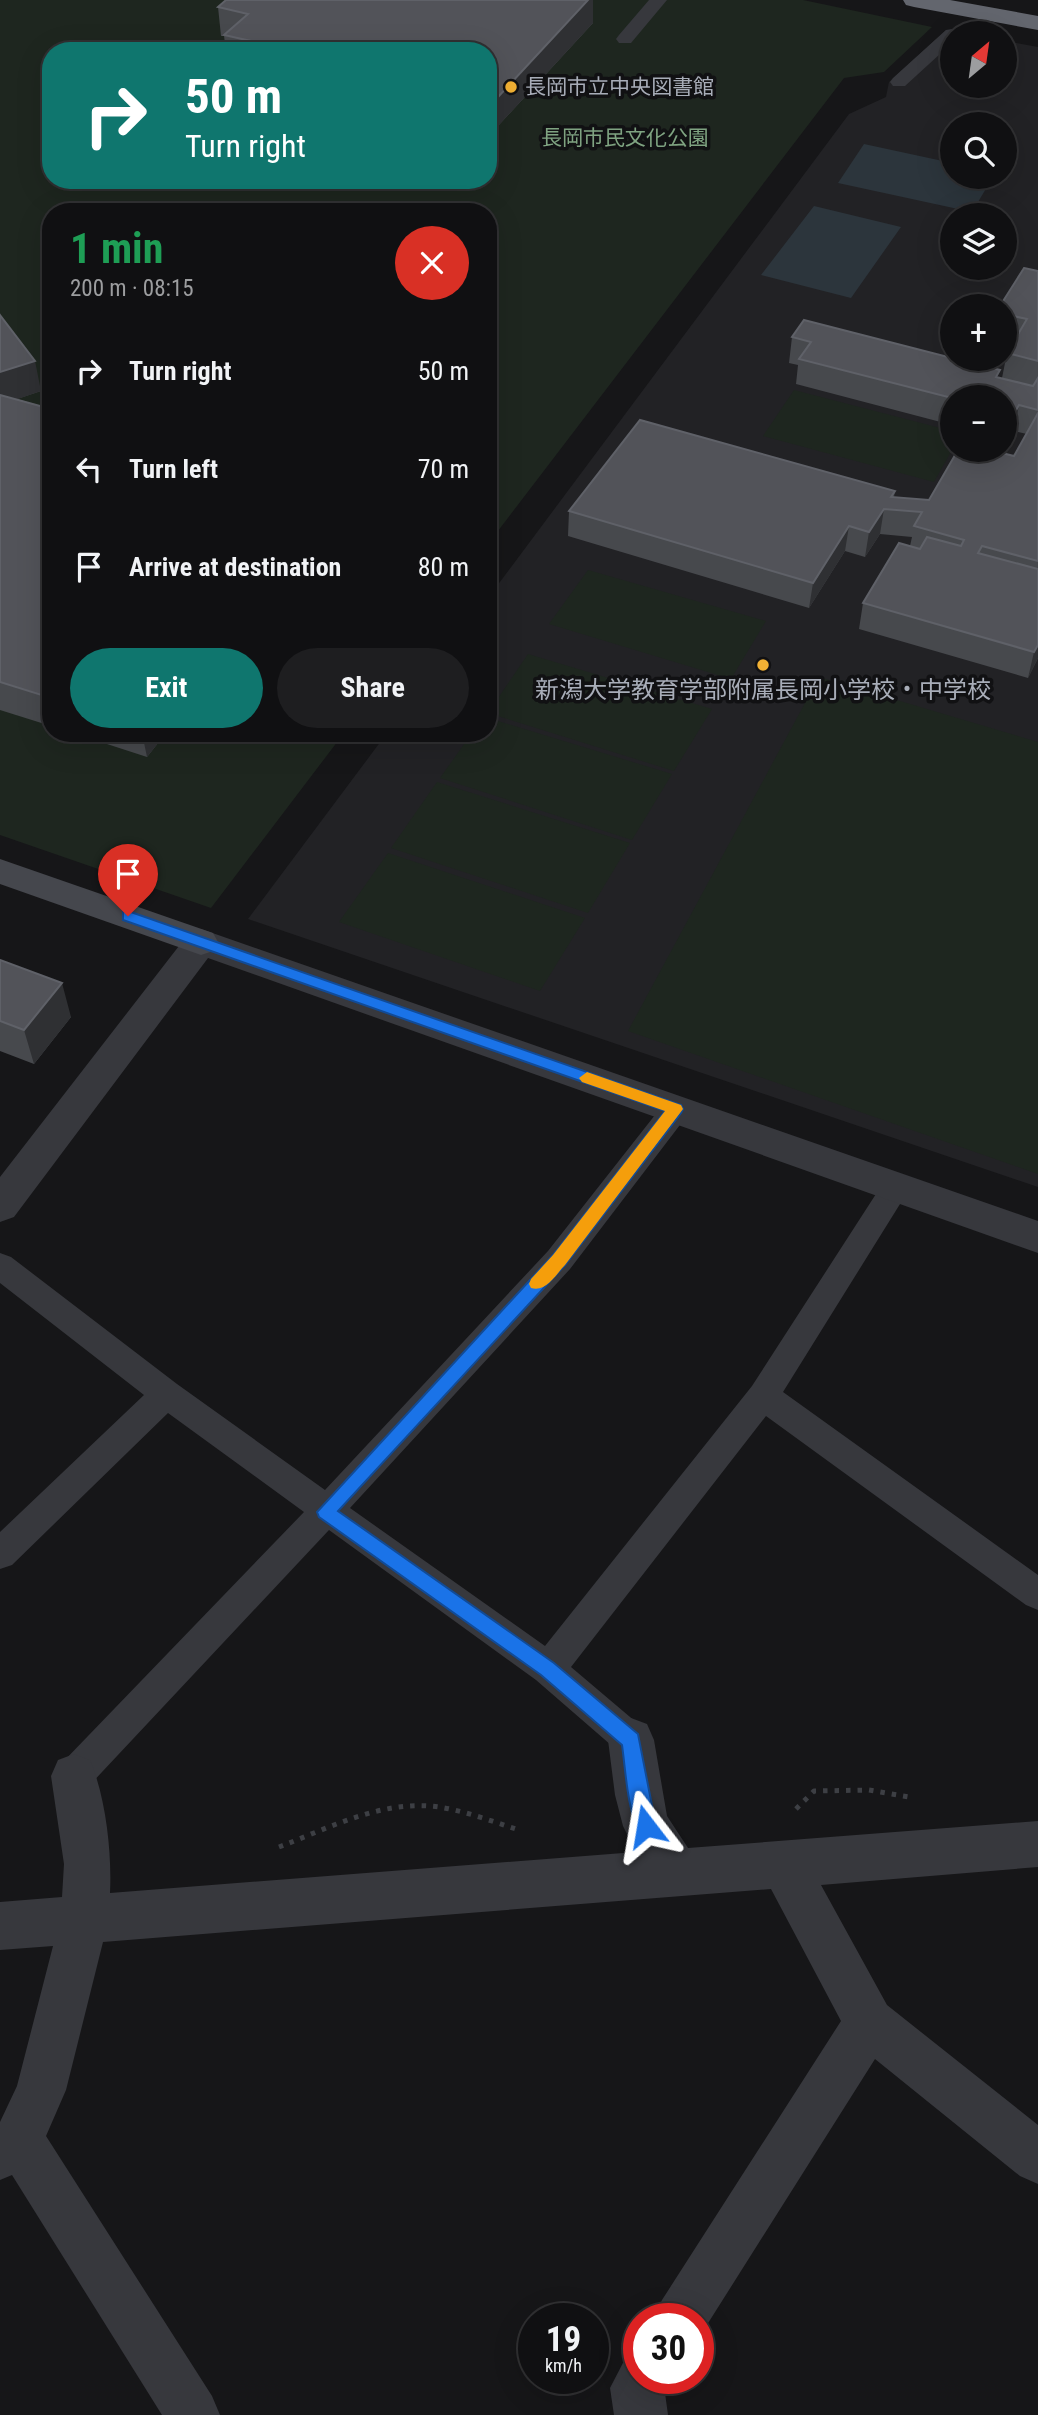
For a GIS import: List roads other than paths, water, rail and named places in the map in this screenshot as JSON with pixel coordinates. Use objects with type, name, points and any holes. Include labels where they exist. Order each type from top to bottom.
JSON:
[{"type":"highway","points":[[914,0],[1038,23]]},
{"type":"street","points":[[0,871],[1038,1237]]},
{"type":"street","points":[[0,1206],[201,942]]},
{"type":"street","points":[[631,1740],[638,1795],[646,1826],[677,1873]]},
{"type":"street","points":[[74,1776],[88,1864],[84,1921],[41,2090],[10,2147],[193,2415]]},
{"type":"street","points":[[0,1926],[1038,1844]]},
{"type":"street","points":[[783,1863],[869,2023],[1038,2158]]},
{"type":"street","points":[[691,2303],[869,2023]]},
{"type":"street","points":[[638,2394],[641,2415]]},
{"type":"lane","points":[[625,39],[658,0]]},
{"type":"lane","points":[[966,21],[976,12]]},
{"type":"lane","points":[[899,82],[940,44]]},
{"type":"lane","points":[[74,1776],[559,1260],[676,1109]]},
{"type":"lane","points":[[548,1669],[764,1396],[895,1188]]},
{"type":"lane","points":[[0,1266],[325,1512],[548,1669],[631,1740]]},
{"type":"lane","points":[[0,1554],[166,1394]]},
{"type":"lane","points":[[764,1396],[1038,1594]]},
{"type":"place","name":"長岡市立中央図書館","points":[[511,87]]},
{"type":"place","name":"新潟大学教育学部附属長岡小学校・中学校","points":[[763,665]]},
{"type":"park label","name":"長岡市民文化公園","points":[[625,138]]}]
